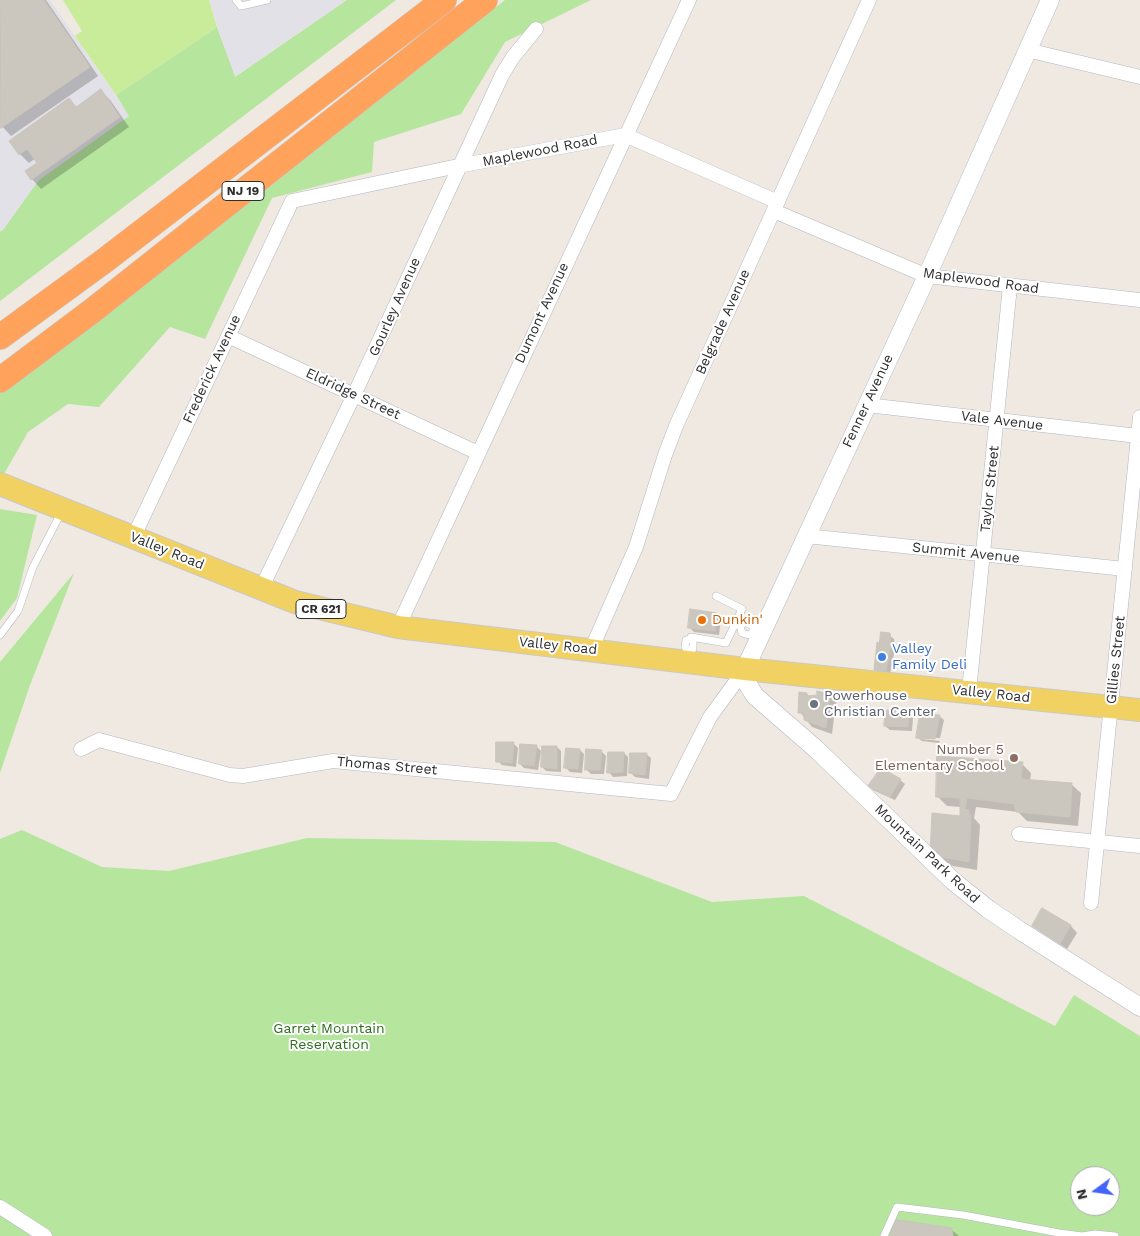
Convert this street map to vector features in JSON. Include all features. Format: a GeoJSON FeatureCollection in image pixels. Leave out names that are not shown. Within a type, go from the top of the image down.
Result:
{"type":"FeatureCollection","features":[{"type":"Feature","properties":{"kind":"highway","name":"NJ 19"},"geometry":{"type":"LineString","coordinates":[[0,337],[104,261],[444,0]]}},
{"type":"Feature","properties":{"kind":"highway","name":"NJ 19"},"geometry":{"type":"LineString","coordinates":[[0,380],[92,311],[485,0]]}},
{"type":"Feature","properties":{"kind":"main road","name":"Valley Road"},"geometry":{"type":"LineString","coordinates":[[0,484],[295,602],[398,627],[591,650],[688,656],[745,669],[1140,710]]}},
{"type":"Feature","properties":{"kind":"street","name":"Dumont Avenue"},"geometry":{"type":"LineString","coordinates":[[398,627],[688,0]]}},
{"type":"Feature","properties":{"kind":"street","name":"Belgrade Avenue"},"geometry":{"type":"LineString","coordinates":[[591,650],[636,547],[676,426],[869,0]]}},
{"type":"Feature","properties":{"kind":"street","name":"Fenner Avenue"},"geometry":{"type":"LineString","coordinates":[[671,794],[710,717],[745,669],[757,633],[806,536],[867,405],[1050,0]]}},
{"type":"Feature","properties":{"kind":"street","name":"Gourley Avenue"},"geometry":{"type":"LineString","coordinates":[[262,589],[502,74],[513,57],[536,30]]}},
{"type":"Feature","properties":{"kind":"street"},"geometry":{"type":"LineString","coordinates":[[1027,50],[1140,77]]}},
{"type":"Feature","properties":{"kind":"street","name":"Maplewood Road"},"geometry":{"type":"LineString","coordinates":[[292,201],[458,166],[625,135],[926,276],[1140,300]]}},
{"type":"Feature","properties":{"kind":"street","name":"Frederick Avenue"},"geometry":{"type":"LineString","coordinates":[[133,538],[292,201]]}},
{"type":"Feature","properties":{"kind":"street","name":"Taylor Street"},"geometry":{"type":"LineString","coordinates":[[969,691],[1010,286]]}},
{"type":"Feature","properties":{"kind":"street","name":"Eldridge Street"},"geometry":{"type":"LineString","coordinates":[[228,336],[478,452]]}},
{"type":"Feature","properties":{"kind":"street","name":"Vale Avenue"},"geometry":{"type":"LineString","coordinates":[[867,405],[1138,436]]}},
{"type":"Feature","properties":{"kind":"street","name":"Gillies Street"},"geometry":{"type":"LineString","coordinates":[[1092,903],[1140,417]]}},
{"type":"Feature","properties":{"kind":"street","name":"Summit Avenue"},"geometry":{"type":"LineString","coordinates":[[806,536],[1125,569]]}},
{"type":"Feature","properties":{"kind":"street","name":"Mountain Park Road"},"geometry":{"type":"LineString","coordinates":[[745,669],[747,683],[755,696],[816,749],[953,881],[988,909],[1019,930],[1140,1007]]}},
{"type":"Feature","properties":{"kind":"street","name":"Thomas Street"},"geometry":{"type":"LineString","coordinates":[[81,749],[99,740],[230,775],[243,776],[333,760],[671,794]]}},
{"type":"Feature","properties":{"kind":"street"},"geometry":{"type":"LineString","coordinates":[[1019,834],[1140,846]]}},
{"type":"Feature","properties":{"kind":"street"},"geometry":{"type":"LineString","coordinates":[[0,1207],[45,1236]]}},
{"type":"Feature","properties":{"kind":"lane"},"geometry":{"type":"LineString","coordinates":[[236,0],[241,6],[267,0]]}},
{"type":"Feature","properties":{"kind":"lane"},"geometry":{"type":"LineString","coordinates":[[0,635],[18,611],[33,567],[63,509]]}},
{"type":"Feature","properties":{"kind":"lane"},"geometry":{"type":"LineString","coordinates":[[688,656],[685,647],[686,640],[691,639],[691,637],[726,644],[738,625],[742,609],[716,596]]}},
{"type":"Feature","properties":{"kind":"lane"},"geometry":{"type":"LineString","coordinates":[[738,625],[745,622],[753,626],[757,633]]}},
{"type":"Feature","properties":{"kind":"lane"},"geometry":{"type":"LineString","coordinates":[[884,1236],[897,1207],[963,1215],[1059,1233],[1082,1236],[1095,1234],[1115,1236]]}},
{"type":"Feature","properties":{"kind":"shaded area"},"geometry":{"type":"Polygon","coordinates":[[[0,0],[50,0],[130,116],[39,180],[3,231],[0,232],[0,0]]]}},
{"type":"Feature","properties":{"kind":"shaded area"},"geometry":{"type":"Polygon","coordinates":[[[209,0],[347,0],[234,77],[209,0]]]}},
{"type":"Feature","properties":{"kind":"green space"},"geometry":{"type":"Polygon","coordinates":[[[63,0],[209,0],[217,27],[116,95],[75,36],[82,31],[63,0]]]}},
{"type":"Feature","properties":{"kind":"green space"},"geometry":{"type":"Polygon","coordinates":[[[347,0],[396,0],[0,301],[0,232],[39,180],[129,116],[116,95],[217,27],[235,77],[347,0]]]}},
{"type":"Feature","properties":{"kind":"green space"},"geometry":{"type":"Polygon","coordinates":[[[505,0],[591,0],[505,42],[461,114],[374,142],[372,172],[272,198],[205,339],[170,327],[99,407],[68,404],[28,432],[0,481],[0,386],[90,323],[505,0]]]}},
{"type":"Feature","properties":{"kind":"green space"},"geometry":{"type":"Polygon","coordinates":[[[0,509],[37,515],[17,598],[0,621],[0,509]]]}},
{"type":"Feature","properties":{"kind":"green space"},"geometry":{"type":"Polygon","coordinates":[[[74,573],[30,685],[0,773],[0,662],[74,573]]]}},
{"type":"Feature","properties":{"kind":"green space","name":"Garret Mountain Reservation"},"geometry":{"type":"Polygon","coordinates":[[[22,830],[102,867],[169,871],[307,838],[555,842],[712,902],[804,896],[1055,1026],[1074,995],[1140,1036],[1140,1236],[0,1236],[0,839],[22,830]]]}},
{"type":"Feature","properties":{"kind":"building"},"geometry":{"type":"Polygon","coordinates":[[[0,0],[44,0],[90,67],[1,128],[0,0]]]}},
{"type":"Feature","properties":{"kind":"building"},"geometry":{"type":"Polygon","coordinates":[[[101,89],[120,117],[31,180],[25,171],[37,163],[27,149],[19,155],[9,141],[69,98],[76,107],[101,89]]]}},
{"type":"Feature","properties":{"kind":"building","name":"Dunkin'"},"geometry":{"type":"Polygon","coordinates":[[[690,609],[717,613],[715,631],[688,628],[690,609]]]}},
{"type":"Feature","properties":{"kind":"building","name":"Valley Family Deli"},"geometry":{"type":"Polygon","coordinates":[[[881,632],[890,633],[891,644],[886,671],[874,670],[877,642],[879,643],[881,632]]]}},
{"type":"Feature","properties":{"kind":"building","name":"Powerhouse Christian Center"},"geometry":{"type":"Polygon","coordinates":[[[817,691],[830,694],[826,728],[804,720],[804,713],[798,713],[799,692],[807,693],[807,696],[817,695],[817,691]]]}},
{"type":"Feature","properties":{"kind":"building"},"geometry":{"type":"Polygon","coordinates":[[[886,710],[909,712],[908,727],[884,726],[886,710]]]}},
{"type":"Feature","properties":{"kind":"building"},"geometry":{"type":"Polygon","coordinates":[[[920,714],[940,715],[935,739],[916,738],[920,714]]]}},
{"type":"Feature","properties":{"kind":"building"},"geometry":{"type":"Polygon","coordinates":[[[496,742],[514,742],[512,763],[496,762],[496,742]]]}},
{"type":"Feature","properties":{"kind":"building"},"geometry":{"type":"Polygon","coordinates":[[[520,744],[537,745],[534,766],[519,764],[520,744]]]}},
{"type":"Feature","properties":{"kind":"building"},"geometry":{"type":"Polygon","coordinates":[[[542,746],[557,746],[557,769],[541,767],[542,746]]]}},
{"type":"Feature","properties":{"kind":"building"},"geometry":{"type":"Polygon","coordinates":[[[566,748],[580,749],[578,769],[564,768],[566,748]]]}},
{"type":"Feature","properties":{"kind":"building"},"geometry":{"type":"Polygon","coordinates":[[[586,749],[602,750],[600,770],[585,770],[586,749]]]}},
{"type":"Feature","properties":{"kind":"building"},"geometry":{"type":"Polygon","coordinates":[[[608,752],[624,752],[623,772],[607,773],[608,752]]]}},
{"type":"Feature","properties":{"kind":"building"},"geometry":{"type":"Polygon","coordinates":[[[630,753],[647,753],[645,775],[629,773],[630,753]]]}},
{"type":"Feature","properties":{"kind":"building"},"geometry":{"type":"Polygon","coordinates":[[[937,756],[1023,762],[1021,779],[1072,783],[1070,817],[1016,812],[1014,804],[967,798],[965,809],[969,810],[971,815],[969,862],[930,855],[932,813],[960,816],[960,798],[936,797],[937,756]]]}},
{"type":"Feature","properties":{"kind":"building"},"geometry":{"type":"Polygon","coordinates":[[[881,768],[901,779],[890,797],[868,786],[881,768]]]}},
{"type":"Feature","properties":{"kind":"building"},"geometry":{"type":"Polygon","coordinates":[[[1042,908],[1071,925],[1060,944],[1032,926],[1042,908]]]}},
{"type":"Feature","properties":{"kind":"building"},"geometry":{"type":"Polygon","coordinates":[[[893,1219],[952,1228],[953,1236],[891,1236],[893,1219]]]}},
{"type":"Feature","properties":{"kind":"place","name":"Dunkin'"},"geometry":{"type":"Point","coordinates":[702,620]}},
{"type":"Feature","properties":{"kind":"place","name":"Valley Family Deli"},"geometry":{"type":"Point","coordinates":[882,657]}},
{"type":"Feature","properties":{"kind":"place","name":"Powerhouse Christian Center"},"geometry":{"type":"Point","coordinates":[814,704]}},
{"type":"Feature","properties":{"kind":"place","name":"Number 5 Elementary School"},"geometry":{"type":"Point","coordinates":[1014,758]}}]}
